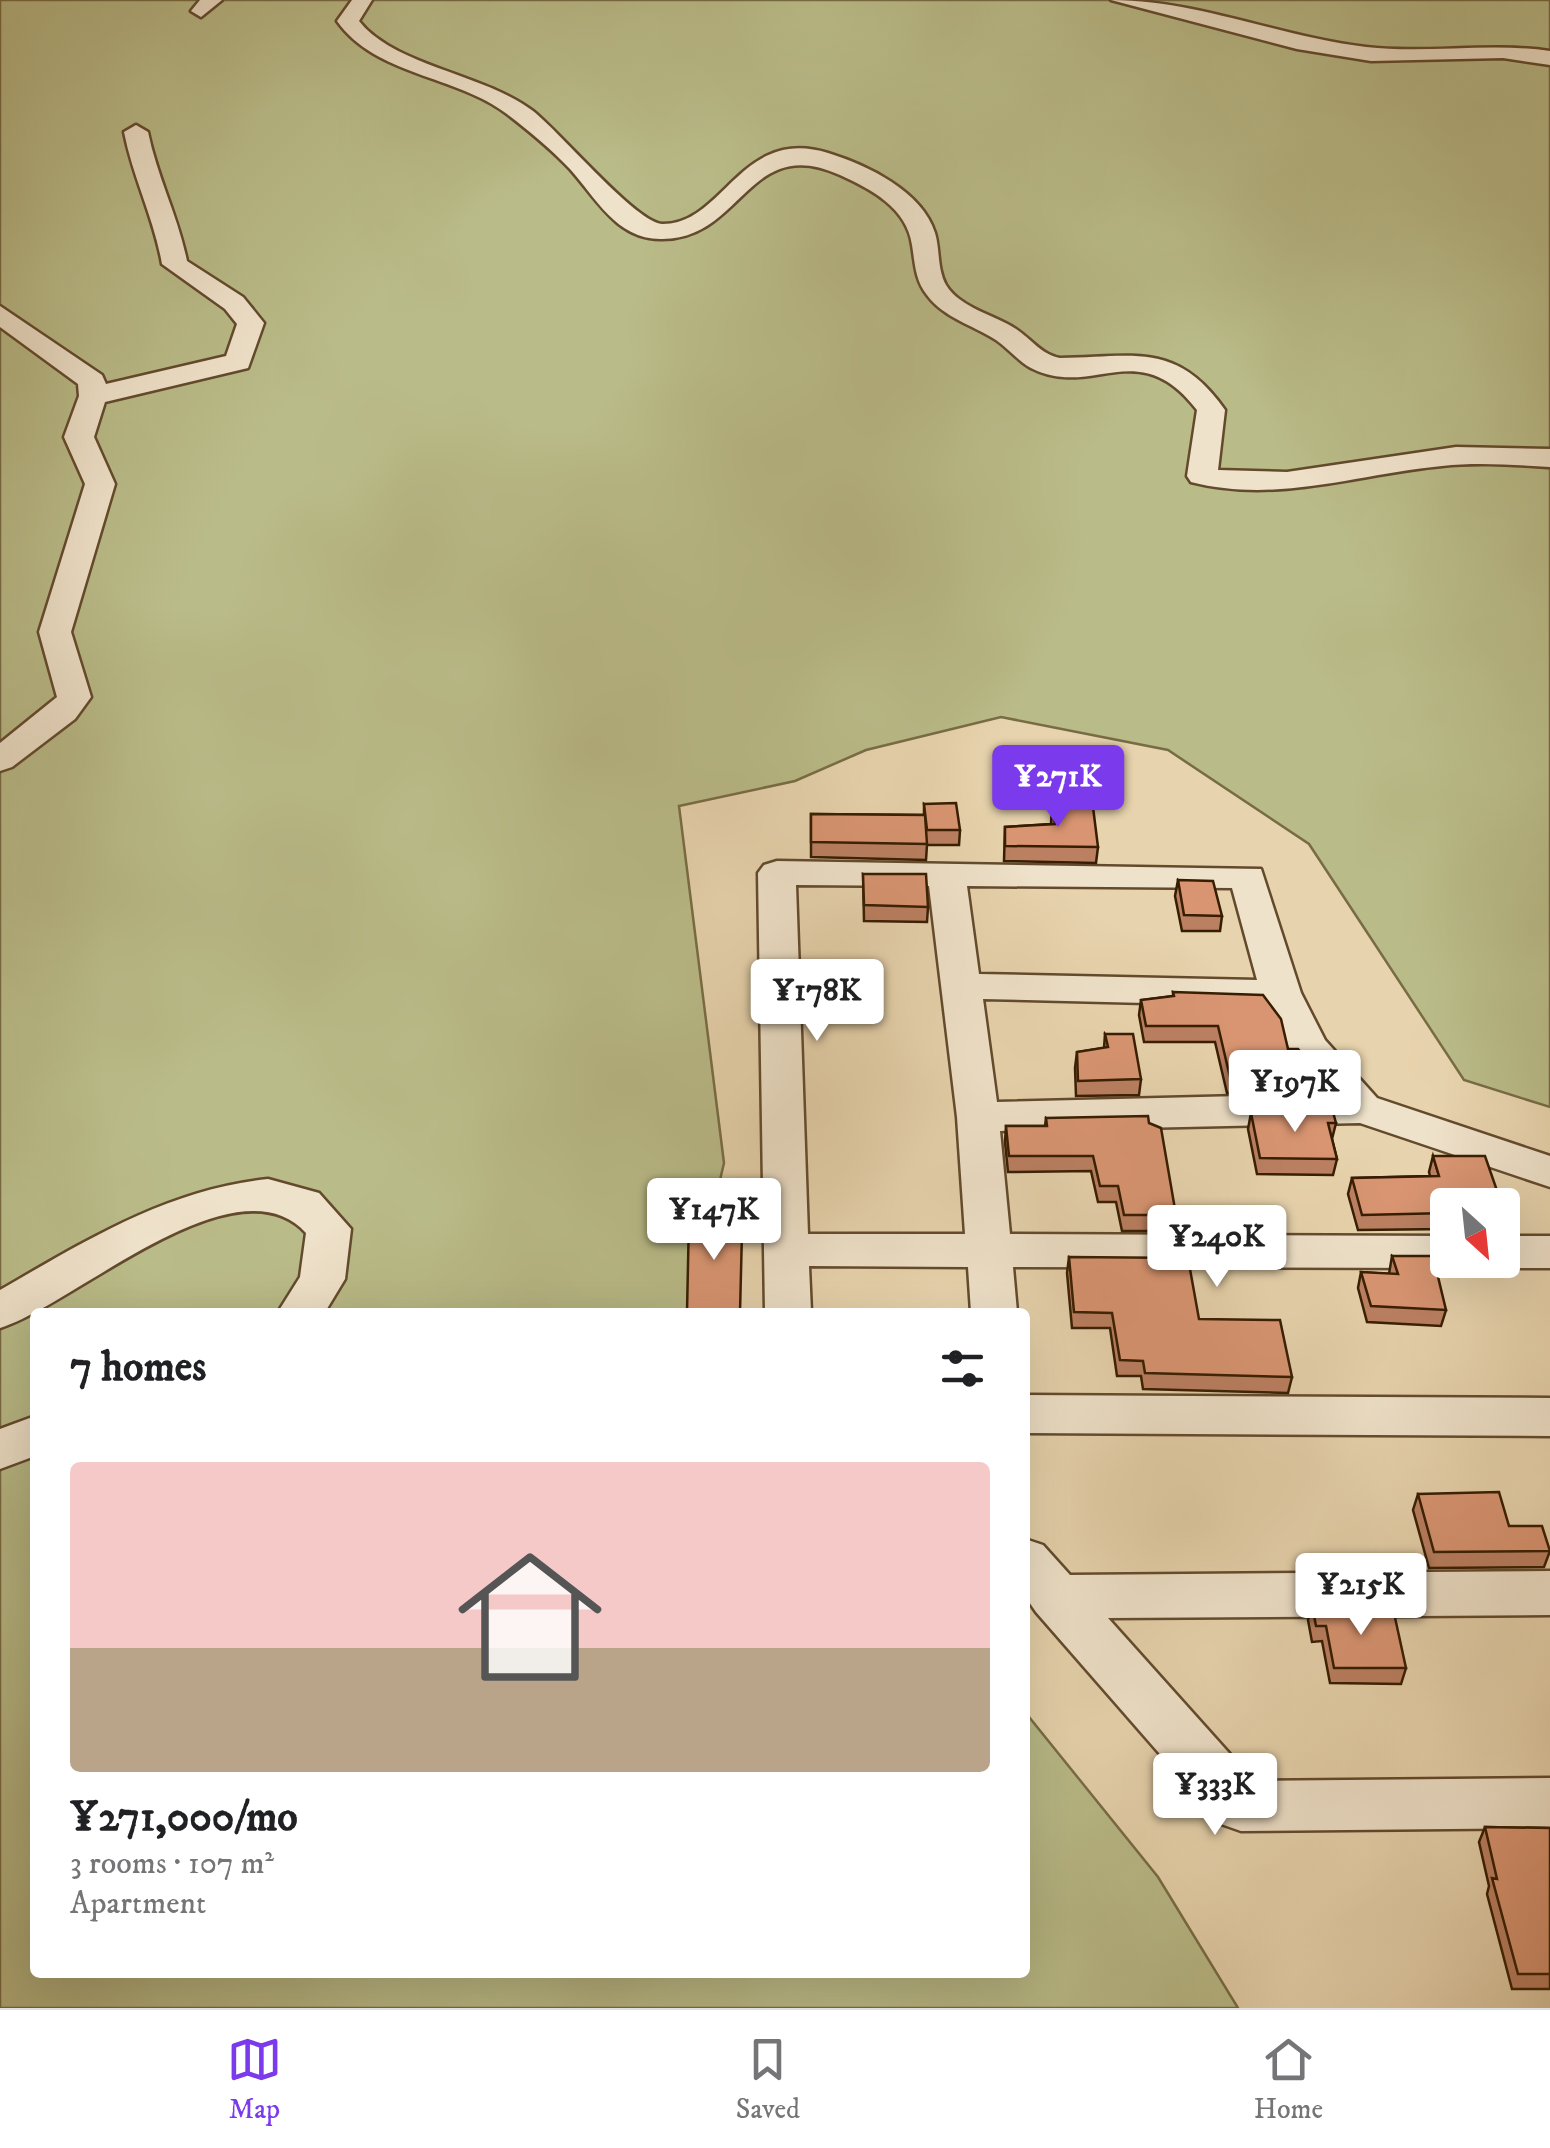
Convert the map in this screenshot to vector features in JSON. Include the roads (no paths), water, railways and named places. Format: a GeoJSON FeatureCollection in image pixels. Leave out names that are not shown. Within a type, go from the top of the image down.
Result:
{"type":"FeatureCollection","features":[{"type":"Feature","properties":{"kind":"street"},"geometry":{"type":"LineString","coordinates":[[362,0],[348,21],[362,40],[493,94],[573,158],[609,204],[642,228],[682,230],[778,160],[819,158],[875,185],[901,203],[919,224],[934,287],[964,312],[1014,340],[1033,358],[1052,367],[1126,360],[1158,365],[1194,385],[1210,410],[1202,476],[1230,482],[1292,482],[1341,478],[1428,458],[1550,458]]}},
{"type":"Feature","properties":{"kind":"street"},"geometry":{"type":"LineString","coordinates":[[1121,0],[1297,43],[1371,54],[1503,51],[1550,58]]}},
{"type":"Feature","properties":{"kind":"street"},"geometry":{"type":"LineString","coordinates":[[93,396],[238,362],[251,322],[234,303],[175,264],[167,221],[143,168],[136,132]]}},
{"type":"Feature","properties":{"kind":"street"},"geometry":{"type":"LineString","coordinates":[[0,314],[92,381],[93,396],[79,437],[100,484],[56,632],[74,697],[64,712],[0,760]]}},
{"type":"Feature","properties":{"kind":"street"},"geometry":{"type":"LineString","coordinates":[[788,1308],[777,873],[1248,877],[1280,992],[1308,1048],[1362,1108]]}},
{"type":"Feature","properties":{"kind":"street"},"geometry":{"type":"LineString","coordinates":[[947,876],[978,1117],[993,1308]]}},
{"type":"Feature","properties":{"kind":"street"},"geometry":{"type":"LineString","coordinates":[[960,986],[1280,992]]}},
{"type":"Feature","properties":{"kind":"street"},"geometry":{"type":"LineString","coordinates":[[978,1117],[1362,1108],[1550,1172]]}},
{"type":"Feature","properties":{"kind":"street"},"geometry":{"type":"LineString","coordinates":[[0,1311],[186,1209],[238,1197],[266,1196],[300,1202],[329,1229],[322,1279],[304,1308]]}},
{"type":"Feature","properties":{"kind":"street"},"geometry":{"type":"LineString","coordinates":[[788,1250],[1430,1252]]}},
{"type":"Feature","properties":{"kind":"street"},"geometry":{"type":"LineString","coordinates":[[1520,1252],[1550,1252]]}},
{"type":"Feature","properties":{"kind":"street"},"geometry":{"type":"LineString","coordinates":[[1030,1414],[1550,1417]]}},
{"type":"Feature","properties":{"kind":"street"},"geometry":{"type":"LineString","coordinates":[[0,1450],[30,1437]]}},
{"type":"Feature","properties":{"kind":"street"},"geometry":{"type":"LineString","coordinates":[[1039,1578],[1550,1593]]}},
{"type":"Feature","properties":{"kind":"street"},"geometry":{"type":"LineString","coordinates":[[1039,1578],[1241,1806],[1550,1803]]}}]}
